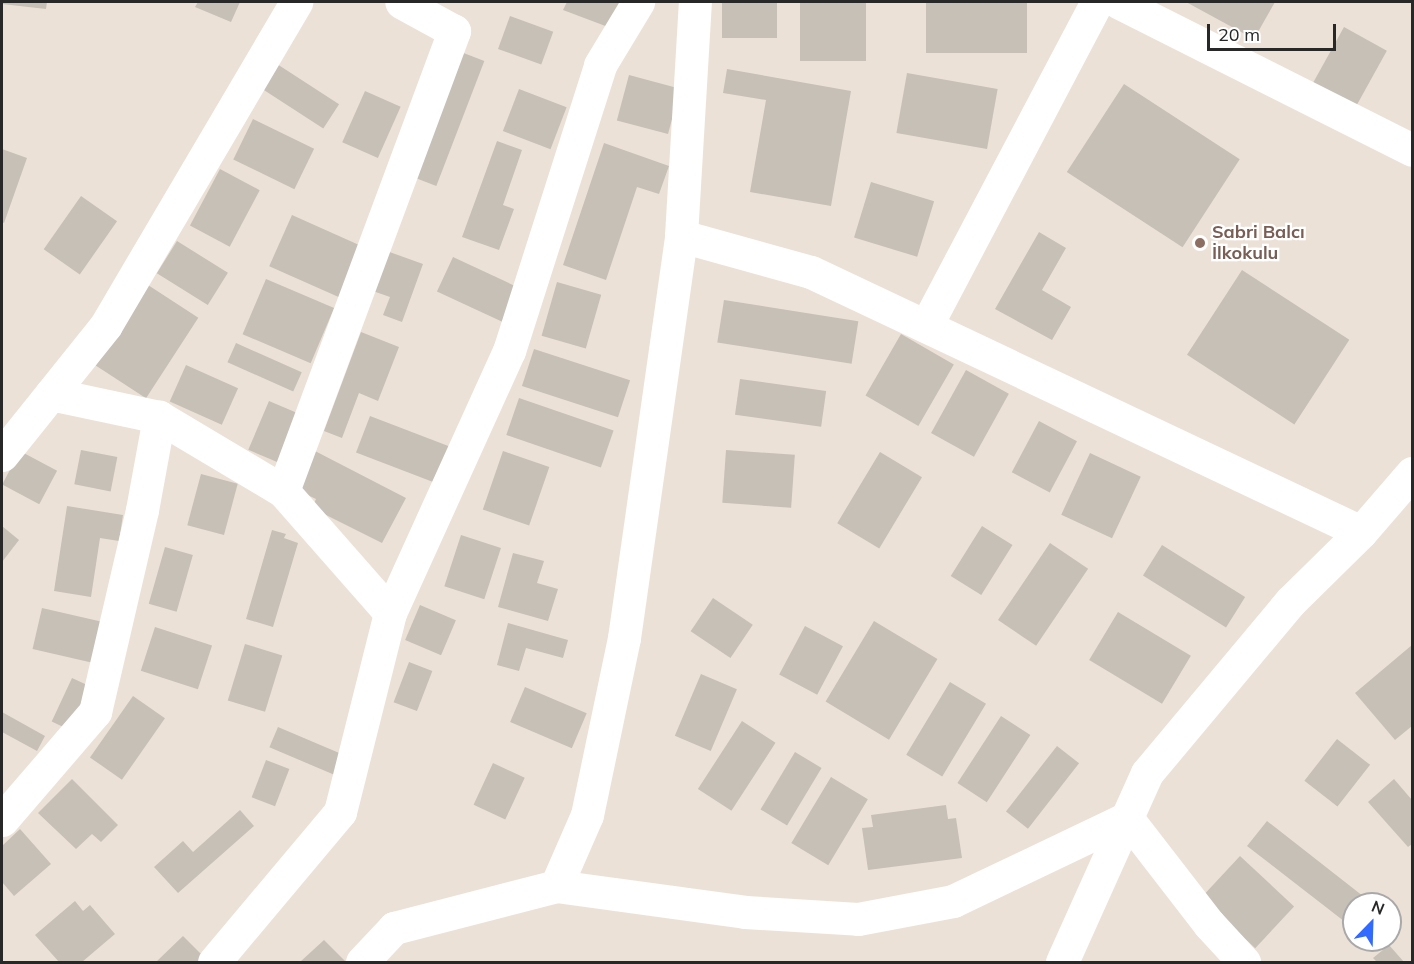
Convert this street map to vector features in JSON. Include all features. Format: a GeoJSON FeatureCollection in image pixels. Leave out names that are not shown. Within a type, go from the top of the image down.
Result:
{"type":"FeatureCollection","features":[{"type":"Feature","properties":{"kind":"street"},"geometry":{"type":"LineString","coordinates":[[2,455],[106,325],[296,2]]}},
{"type":"Feature","properties":{"kind":"street"},"geometry":{"type":"LineString","coordinates":[[283,491],[454,31],[401,2]]}},
{"type":"Feature","properties":{"kind":"street"},"geometry":{"type":"LineString","coordinates":[[214,963],[340,812],[390,613],[509,351],[600,65],[638,2]]}},
{"type":"Feature","properties":{"kind":"street"},"geometry":{"type":"LineString","coordinates":[[556,886],[587,815],[624,638],[681,236],[695,2]]}},
{"type":"Feature","properties":{"kind":"street"},"geometry":{"type":"LineString","coordinates":[[926,327],[1097,2]]}},
{"type":"Feature","properties":{"kind":"street"},"geometry":{"type":"LineString","coordinates":[[1118,2],[1413,150]]}},
{"type":"Feature","properties":{"kind":"street"},"geometry":{"type":"LineString","coordinates":[[681,236],[812,272],[1360,532]]}},
{"type":"Feature","properties":{"kind":"street"},"geometry":{"type":"LineString","coordinates":[[51,394],[159,417],[283,491],[390,613]]}},
{"type":"Feature","properties":{"kind":"street"},"geometry":{"type":"LineString","coordinates":[[2,820],[95,712],[142,510],[159,417]]}},
{"type":"Feature","properties":{"kind":"street"},"geometry":{"type":"LineString","coordinates":[[1062,963],[1147,773],[1291,601],[1360,532],[1413,473]]}},
{"type":"Feature","properties":{"kind":"street"},"geometry":{"type":"LineString","coordinates":[[362,963],[394,928],[556,886],[745,912],[858,919],[953,901],[1127,818]]}},
{"type":"Feature","properties":{"kind":"street"},"geometry":{"type":"LineString","coordinates":[[1127,818],[1209,924],[1244,963]]}},
{"type":"Feature","properties":{"kind":"building"},"geometry":{"type":"Polygon","coordinates":[[[2,2],[47,2],[46,9],[2,4],[2,2]]]}},
{"type":"Feature","properties":{"kind":"building"},"geometry":{"type":"Polygon","coordinates":[[[198,2],[240,2],[231,22],[195,7],[198,2]]]}},
{"type":"Feature","properties":{"kind":"building"},"geometry":{"type":"Polygon","coordinates":[[[567,2],[626,2],[616,30],[563,10],[567,2]]]}},
{"type":"Feature","properties":{"kind":"building"},"geometry":{"type":"Polygon","coordinates":[[[722,2],[777,2],[777,38],[722,38],[722,2]]]}},
{"type":"Feature","properties":{"kind":"building"},"geometry":{"type":"Polygon","coordinates":[[[800,2],[866,2],[866,61],[800,61],[800,2]]]}},
{"type":"Feature","properties":{"kind":"building"},"geometry":{"type":"Polygon","coordinates":[[[926,2],[1027,2],[1027,53],[926,53],[926,2]]]}},
{"type":"Feature","properties":{"kind":"building"},"geometry":{"type":"Polygon","coordinates":[[[1186,2],[1275,2],[1254,39],[1186,2]]]}},
{"type":"Feature","properties":{"kind":"building"},"geometry":{"type":"Polygon","coordinates":[[[510,16],[553,32],[541,65],[498,49],[510,16]]]}},
{"type":"Feature","properties":{"kind":"building"},"geometry":{"type":"Polygon","coordinates":[[[1344,27],[1387,51],[1350,117],[1307,93],[1344,27]]]}},
{"type":"Feature","properties":{"kind":"building"},"geometry":{"type":"Polygon","coordinates":[[[461,52],[484,61],[436,186],[413,177],[461,52]]]}},
{"type":"Feature","properties":{"kind":"building"},"geometry":{"type":"Polygon","coordinates":[[[277,64],[339,104],[323,129],[261,88],[277,64]]]}},
{"type":"Feature","properties":{"kind":"building"},"geometry":{"type":"Polygon","coordinates":[[[727,69],[851,91],[831,206],[750,192],[766,100],[723,93],[727,69]]]}},
{"type":"Feature","properties":{"kind":"building"},"geometry":{"type":"Polygon","coordinates":[[[907,73],[998,89],[987,149],[896,133],[907,73]]]}},
{"type":"Feature","properties":{"kind":"building"},"geometry":{"type":"Polygon","coordinates":[[[629,75],[680,89],[668,134],[617,120],[629,75]]]}},
{"type":"Feature","properties":{"kind":"building"},"geometry":{"type":"Polygon","coordinates":[[[1124,84],[1240,159],[1183,247],[1067,172],[1124,84]]]}},
{"type":"Feature","properties":{"kind":"building"},"geometry":{"type":"Polygon","coordinates":[[[519,89],[567,107],[550,149],[503,131],[519,89]]]}},
{"type":"Feature","properties":{"kind":"building"},"geometry":{"type":"Polygon","coordinates":[[[365,91],[401,107],[378,158],[342,142],[365,91]]]}},
{"type":"Feature","properties":{"kind":"building"},"geometry":{"type":"Polygon","coordinates":[[[253,119],[314,149],[294,189],[233,159],[253,119]]]}},
{"type":"Feature","properties":{"kind":"building"},"geometry":{"type":"Polygon","coordinates":[[[497,141],[522,150],[503,205],[514,209],[499,250],[462,237],[497,141]]]}},
{"type":"Feature","properties":{"kind":"building"},"geometry":{"type":"Polygon","coordinates":[[[604,143],[669,166],[659,194],[637,187],[606,280],[563,265],[604,143]]]}},
{"type":"Feature","properties":{"kind":"building"},"geometry":{"type":"Polygon","coordinates":[[[2,149],[27,158],[4,223],[2,222],[2,149]]]}},
{"type":"Feature","properties":{"kind":"building"},"geometry":{"type":"Polygon","coordinates":[[[220,169],[260,190],[230,247],[190,226],[220,169]]]}},
{"type":"Feature","properties":{"kind":"building"},"geometry":{"type":"Polygon","coordinates":[[[871,182],[934,201],[917,257],[854,237],[871,182]]]}},
{"type":"Feature","properties":{"kind":"building"},"geometry":{"type":"Polygon","coordinates":[[[81,196],[117,221],[80,274],[44,249],[81,196]]]}},
{"type":"Feature","properties":{"kind":"building"},"geometry":{"type":"Polygon","coordinates":[[[292,215],[364,247],[341,298],[269,266],[292,215]]]}},
{"type":"Feature","properties":{"kind":"building"},"geometry":{"type":"Polygon","coordinates":[[[1039,232],[1066,248],[1042,290],[1071,307],[1052,340],[995,309],[1039,232]]]}},
{"type":"Feature","properties":{"kind":"building"},"geometry":{"type":"Polygon","coordinates":[[[177,241],[228,273],[208,305],[157,273],[177,241]]]}},
{"type":"Feature","properties":{"kind":"building"},"geometry":{"type":"Polygon","coordinates":[[[384,250],[423,264],[402,322],[383,315],[390,297],[370,290],[384,250]]]}},
{"type":"Feature","properties":{"kind":"building"},"geometry":{"type":"Polygon","coordinates":[[[453,257],[518,287],[502,322],[437,291],[453,257]]]}},
{"type":"Feature","properties":{"kind":"building"},"geometry":{"type":"Polygon","coordinates":[[[1242,270],[1349,340],[1294,424],[1187,355],[1242,270]]]}},
{"type":"Feature","properties":{"kind":"building"},"geometry":{"type":"Polygon","coordinates":[[[266,279],[334,308],[311,363],[243,334],[266,279]]]}},
{"type":"Feature","properties":{"kind":"building"},"geometry":{"type":"Polygon","coordinates":[[[557,282],[601,295],[586,349],[542,336],[557,282]]]}},
{"type":"Feature","properties":{"kind":"building"},"geometry":{"type":"Polygon","coordinates":[[[148,285],[198,318],[146,398],[96,366],[148,285]]]}},
{"type":"Feature","properties":{"kind":"building"},"geometry":{"type":"Polygon","coordinates":[[[724,300],[858,321],[852,364],[717,342],[724,300]]]}},
{"type":"Feature","properties":{"kind":"building"},"geometry":{"type":"Polygon","coordinates":[[[361,332],[399,347],[378,401],[359,393],[342,438],[324,431],[361,332]]]}},
{"type":"Feature","properties":{"kind":"building"},"geometry":{"type":"Polygon","coordinates":[[[901,334],[954,365],[918,426],[866,395],[901,334]]]}},
{"type":"Feature","properties":{"kind":"building"},"geometry":{"type":"Polygon","coordinates":[[[236,343],[302,372],[293,391],[227,362],[236,343]]]}},
{"type":"Feature","properties":{"kind":"building"},"geometry":{"type":"Polygon","coordinates":[[[534,349],[630,380],[618,417],[522,386],[534,349]]]}},
{"type":"Feature","properties":{"kind":"building"},"geometry":{"type":"Polygon","coordinates":[[[186,365],[238,388],[222,425],[170,402],[186,365]]]}},
{"type":"Feature","properties":{"kind":"building"},"geometry":{"type":"Polygon","coordinates":[[[966,370],[1009,394],[974,457],[931,433],[966,370]]]}},
{"type":"Feature","properties":{"kind":"building"},"geometry":{"type":"Polygon","coordinates":[[[740,379],[826,391],[821,427],[735,415],[740,379]]]}},
{"type":"Feature","properties":{"kind":"building"},"geometry":{"type":"Polygon","coordinates":[[[519,398],[614,431],[601,467],[506,435],[519,398]]]}},
{"type":"Feature","properties":{"kind":"building"},"geometry":{"type":"Polygon","coordinates":[[[269,401],[305,416],[284,465],[248,450],[269,401]]]}},
{"type":"Feature","properties":{"kind":"building"},"geometry":{"type":"Polygon","coordinates":[[[370,416],[457,449],[443,486],[356,452],[370,416]]]}},
{"type":"Feature","properties":{"kind":"building"},"geometry":{"type":"Polygon","coordinates":[[[1039,421],[1077,441],[1050,492],[1012,472],[1039,421]]]}},
{"type":"Feature","properties":{"kind":"building"},"geometry":{"type":"Polygon","coordinates":[[[81,450],[117,457],[111,491],[74,484],[81,450]]]}},
{"type":"Feature","properties":{"kind":"building"},"geometry":{"type":"Polygon","coordinates":[[[726,450],[795,455],[791,508],[722,503],[726,450]]]}},
{"type":"Feature","properties":{"kind":"building"},"geometry":{"type":"Polygon","coordinates":[[[20,451],[57,471],[39,504],[2,485],[20,451]]]}},
{"type":"Feature","properties":{"kind":"building"},"geometry":{"type":"Polygon","coordinates":[[[315,451],[406,498],[382,543],[312,508],[316,499],[295,489],[315,451]]]}},
{"type":"Feature","properties":{"kind":"building"},"geometry":{"type":"Polygon","coordinates":[[[503,451],[549,467],[529,526],[483,510],[503,451]]]}},
{"type":"Feature","properties":{"kind":"building"},"geometry":{"type":"Polygon","coordinates":[[[880,452],[922,477],[879,548],[837,523],[880,452]]]}},
{"type":"Feature","properties":{"kind":"building"},"geometry":{"type":"Polygon","coordinates":[[[1090,453],[1141,477],[1112,538],[1061,515],[1090,453]]]}},
{"type":"Feature","properties":{"kind":"building"},"geometry":{"type":"Polygon","coordinates":[[[201,474],[238,484],[224,535],[187,525],[201,474]]]}},
{"type":"Feature","properties":{"kind":"building"},"geometry":{"type":"Polygon","coordinates":[[[67,506],[123,515],[119,541],[100,538],[91,597],[54,591],[67,506]]]}},
{"type":"Feature","properties":{"kind":"building"},"geometry":{"type":"Polygon","coordinates":[[[2,526],[19,540],[2,562],[2,526]]]}},
{"type":"Feature","properties":{"kind":"building"},"geometry":{"type":"Polygon","coordinates":[[[982,526],[1013,545],[981,595],[951,576],[982,526]]]}},
{"type":"Feature","properties":{"kind":"building"},"geometry":{"type":"Polygon","coordinates":[[[272,530],[286,534],[284,538],[298,543],[273,627],[246,619],[272,530]]]}},
{"type":"Feature","properties":{"kind":"building"},"geometry":{"type":"Polygon","coordinates":[[[461,535],[501,548],[484,599],[444,586],[461,535]]]}},
{"type":"Feature","properties":{"kind":"building"},"geometry":{"type":"Polygon","coordinates":[[[1050,543],[1088,569],[1036,646],[998,620],[1050,543]]]}},
{"type":"Feature","properties":{"kind":"building"},"geometry":{"type":"Polygon","coordinates":[[[1162,545],[1245,597],[1226,627],[1143,576],[1162,545]]]}},
{"type":"Feature","properties":{"kind":"building"},"geometry":{"type":"Polygon","coordinates":[[[165,547],[193,555],[177,612],[149,604],[165,547]]]}},
{"type":"Feature","properties":{"kind":"building"},"geometry":{"type":"Polygon","coordinates":[[[513,553],[544,561],[537,583],[558,589],[548,621],[498,607],[513,553]]]}},
{"type":"Feature","properties":{"kind":"building"},"geometry":{"type":"Polygon","coordinates":[[[713,598],[753,625],[730,658],[691,631],[713,598]]]}},
{"type":"Feature","properties":{"kind":"building"},"geometry":{"type":"Polygon","coordinates":[[[420,605],[456,620],[441,655],[405,640],[420,605]]]}},
{"type":"Feature","properties":{"kind":"building"},"geometry":{"type":"Polygon","coordinates":[[[42,608],[107,623],[98,664],[33,649],[42,608]]]}},
{"type":"Feature","properties":{"kind":"building"},"geometry":{"type":"Polygon","coordinates":[[[1118,612],[1191,656],[1162,704],[1089,660],[1118,612]]]}},
{"type":"Feature","properties":{"kind":"building"},"geometry":{"type":"Polygon","coordinates":[[[874,621],[937,659],[889,740],[826,702],[874,621]]]}},
{"type":"Feature","properties":{"kind":"building"},"geometry":{"type":"Polygon","coordinates":[[[508,623],[568,640],[563,658],[526,648],[519,671],[497,665],[508,623]]]}},
{"type":"Feature","properties":{"kind":"building"},"geometry":{"type":"Polygon","coordinates":[[[805,626],[843,646],[817,695],[779,675],[805,626]]]}},
{"type":"Feature","properties":{"kind":"building"},"geometry":{"type":"Polygon","coordinates":[[[155,627],[212,646],[198,689],[141,671],[155,627]]]}},
{"type":"Feature","properties":{"kind":"building"},"geometry":{"type":"Polygon","coordinates":[[[245,644],[282,655],[265,712],[228,700],[245,644]]]}},
{"type":"Feature","properties":{"kind":"building"},"geometry":{"type":"Polygon","coordinates":[[[1412,645],[1412,726],[1395,740],[1355,693],[1412,645]]]}},
{"type":"Feature","properties":{"kind":"building"},"geometry":{"type":"Polygon","coordinates":[[[409,662],[432,671],[417,711],[394,702],[409,662]]]}},
{"type":"Feature","properties":{"kind":"building"},"geometry":{"type":"Polygon","coordinates":[[[701,674],[737,689],[711,751],[675,736],[701,674]]]}},
{"type":"Feature","properties":{"kind":"building"},"geometry":{"type":"Polygon","coordinates":[[[72,678],[91,687],[71,730],[52,722],[72,678]]]}},
{"type":"Feature","properties":{"kind":"building"},"geometry":{"type":"Polygon","coordinates":[[[950,682],[986,704],[942,776],[906,755],[950,682]]]}},
{"type":"Feature","properties":{"kind":"building"},"geometry":{"type":"Polygon","coordinates":[[[525,687],[587,713],[572,748],[510,722],[525,687]]]}},
{"type":"Feature","properties":{"kind":"building"},"geometry":{"type":"Polygon","coordinates":[[[133,696],[165,718],[122,780],[90,757],[133,696]]]}},
{"type":"Feature","properties":{"kind":"building"},"geometry":{"type":"Polygon","coordinates":[[[2,712],[45,736],[37,751],[2,732],[2,712]]]}},
{"type":"Feature","properties":{"kind":"building"},"geometry":{"type":"Polygon","coordinates":[[[1001,716],[1030,735],[987,802],[957,783],[1001,716]]]}},
{"type":"Feature","properties":{"kind":"building"},"geometry":{"type":"Polygon","coordinates":[[[742,721],[776,743],[731,811],[698,789],[742,721]]]}},
{"type":"Feature","properties":{"kind":"building"},"geometry":{"type":"Polygon","coordinates":[[[278,727],[343,755],[335,775],[269,747],[278,727]]]}},
{"type":"Feature","properties":{"kind":"building"},"geometry":{"type":"Polygon","coordinates":[[[1337,739],[1370,765],[1337,807],[1304,781],[1337,739]]]}},
{"type":"Feature","properties":{"kind":"building"},"geometry":{"type":"Polygon","coordinates":[[[1057,746],[1079,763],[1028,829],[1006,811],[1057,746]]]}},
{"type":"Feature","properties":{"kind":"building"},"geometry":{"type":"Polygon","coordinates":[[[795,752],[822,768],[787,825],[760,809],[795,752]]]}},
{"type":"Feature","properties":{"kind":"building"},"geometry":{"type":"Polygon","coordinates":[[[266,760],[289,769],[275,806],[252,797],[266,760]]]}},
{"type":"Feature","properties":{"kind":"building"},"geometry":{"type":"Polygon","coordinates":[[[493,763],[525,778],[505,819],[474,805],[493,763]]]}},
{"type":"Feature","properties":{"kind":"building"},"geometry":{"type":"Polygon","coordinates":[[[831,777],[868,799],[828,865],[791,843],[831,777]]]}},
{"type":"Feature","properties":{"kind":"building"},"geometry":{"type":"Polygon","coordinates":[[[72,779],[118,825],[101,842],[92,834],[76,849],[38,813],[72,779]]]}},
{"type":"Feature","properties":{"kind":"building"},"geometry":{"type":"Polygon","coordinates":[[[1394,779],[1412,800],[1412,844],[1408,847],[1368,802],[1394,779]]]}},
{"type":"Feature","properties":{"kind":"building"},"geometry":{"type":"Polygon","coordinates":[[[946,805],[948,819],[956,818],[962,858],[868,870],[862,828],[873,827],[871,815],[946,805]]]}},
{"type":"Feature","properties":{"kind":"building"},"geometry":{"type":"Polygon","coordinates":[[[240,810],[254,826],[178,893],[154,867],[183,841],[193,852],[240,810]]]}},
{"type":"Feature","properties":{"kind":"building"},"geometry":{"type":"Polygon","coordinates":[[[1267,821],[1358,892],[1342,892],[1342,920],[1247,846],[1267,821]]]}},
{"type":"Feature","properties":{"kind":"building"},"geometry":{"type":"Polygon","coordinates":[[[20,829],[51,864],[14,896],[2,882],[2,846],[20,829]]]}},
{"type":"Feature","properties":{"kind":"building"},"geometry":{"type":"Polygon","coordinates":[[[1240,856],[1294,906],[1255,948],[1201,898],[1240,856]]]}},
{"type":"Feature","properties":{"kind":"building"},"geometry":{"type":"Polygon","coordinates":[[[75,901],[83,911],[90,905],[115,934],[82,962],[59,962],[35,935],[75,901]]]}},
{"type":"Feature","properties":{"kind":"building"},"geometry":{"type":"Polygon","coordinates":[[[183,936],[209,962],[156,962],[183,936]]]}},
{"type":"Feature","properties":{"kind":"building"},"geometry":{"type":"Polygon","coordinates":[[[324,940],[346,962],[300,962],[324,940]]]}},
{"type":"Feature","properties":{"kind":"building"},"geometry":{"type":"Polygon","coordinates":[[[1380,952],[1395,952],[1404,962],[1377,962],[1373,958],[1380,952]]]}},
{"type":"Feature","properties":{"kind":"place","name":"Sabri Balcı İlkokulu"},"geometry":{"type":"Point","coordinates":[1200,243]}}]}
